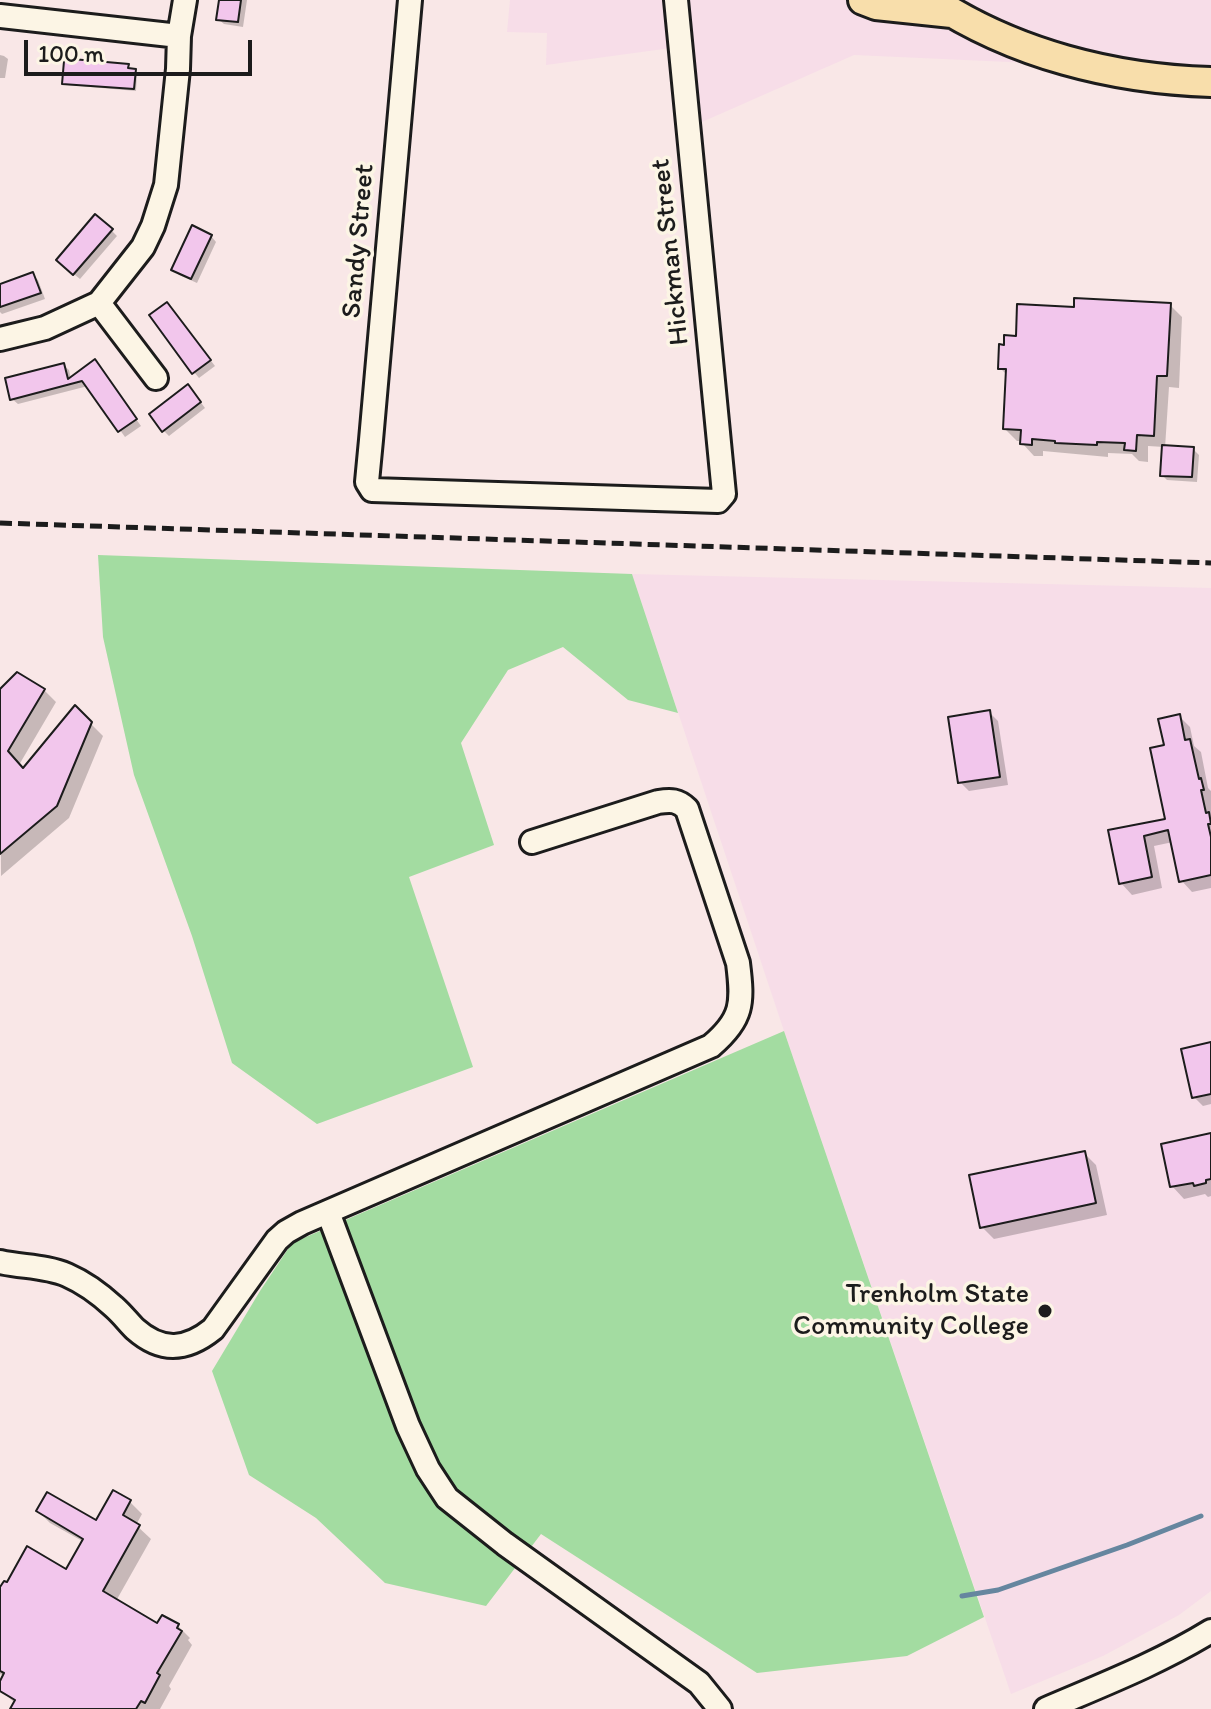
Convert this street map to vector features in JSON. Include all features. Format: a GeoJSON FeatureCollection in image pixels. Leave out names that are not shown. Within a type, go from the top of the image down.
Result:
{"type":"FeatureCollection","features":[{"type":"Feature","properties":{"kind":"main road"},"geometry":{"type":"LineString","coordinates":[[863,0],[876,5],[942,7],[1016,44],[1068,61],[1151,77],[1211,82]]}},
{"type":"Feature","properties":{"kind":"street"},"geometry":{"type":"LineString","coordinates":[[0,339],[45,328],[99,303],[143,247],[162,203],[168,172],[179,36],[185,0]]}},
{"type":"Feature","properties":{"kind":"street","name":"Sandy Street"},"geometry":{"type":"LineString","coordinates":[[410,0],[368,487],[372,490],[682,500],[718,501],[722,498]]}},
{"type":"Feature","properties":{"kind":"street","name":"Hickman Street"},"geometry":{"type":"LineString","coordinates":[[676,0],[722,498]]}},
{"type":"Feature","properties":{"kind":"street"},"geometry":{"type":"LineString","coordinates":[[0,16],[179,36]]}},
{"type":"Feature","properties":{"kind":"street"},"geometry":{"type":"LineString","coordinates":[[99,303],[156,378]]}},
{"type":"Feature","properties":{"kind":"street"},"geometry":{"type":"LineString","coordinates":[[0,1262],[67,1275],[113,1306],[150,1341],[184,1346],[201,1339],[213,1329],[286,1232],[711,1046],[725,1033],[735,1019],[740,1003],[738,963],[687,809],[681,803],[670,800],[658,802],[532,842]]}},
{"type":"Feature","properties":{"kind":"street"},"geometry":{"type":"LineString","coordinates":[[328,1212],[408,1426],[428,1469],[447,1498],[505,1544],[699,1683],[720,1709]]}},
{"type":"Feature","properties":{"kind":"street"},"geometry":{"type":"LineString","coordinates":[[1046,1709],[1119,1678],[1211,1631]]}},
{"type":"Feature","properties":{"kind":"shaded area"},"geometry":{"type":"Polygon","coordinates":[[[510,0],[1211,0],[1211,95],[1031,63],[854,55],[702,122],[693,45],[546,65],[547,33],[507,32],[510,0]]]}},
{"type":"Feature","properties":{"kind":"shaded area","name":"Trenholm State Community College"},"geometry":{"type":"Polygon","coordinates":[[[632,574],[1211,588],[1211,1591],[1179,1615],[1103,1656],[1011,1694],[784,1031],[632,574]]]}},
{"type":"Feature","properties":{"kind":"green space"},"geometry":{"type":"Polygon","coordinates":[[[98,555],[632,574],[678,713],[628,700],[563,647],[508,670],[461,743],[494,845],[409,877],[473,1067],[317,1124],[232,1063],[192,936],[134,775],[103,637],[98,555]]]}},
{"type":"Feature","properties":{"kind":"green space"},"geometry":{"type":"Polygon","coordinates":[[[784,1031],[984,1617],[907,1656],[757,1673],[541,1534],[486,1606],[385,1583],[316,1518],[249,1475],[212,1371],[292,1243],[784,1031]]]}},
{"type":"Feature","properties":{"kind":"building"},"geometry":{"type":"Polygon","coordinates":[[[219,0],[241,0],[238,22],[216,20],[219,0]]]}},
{"type":"Feature","properties":{"kind":"building"},"geometry":{"type":"Polygon","coordinates":[[[64,61],[129,64],[128,68],[136,69],[134,89],[62,84],[64,61]]]}},
{"type":"Feature","properties":{"kind":"building"},"geometry":{"type":"Polygon","coordinates":[[[95,214],[113,229],[73,275],[56,260],[95,214]]]}},
{"type":"Feature","properties":{"kind":"building"},"geometry":{"type":"Polygon","coordinates":[[[192,225],[212,235],[191,279],[171,270],[192,225]]]}},
{"type":"Feature","properties":{"kind":"building"},"geometry":{"type":"Polygon","coordinates":[[[33,272],[41,293],[0,307],[0,284],[33,272]]]}},
{"type":"Feature","properties":{"kind":"building"},"geometry":{"type":"Polygon","coordinates":[[[1074,298],[1171,303],[1167,376],[1157,376],[1154,436],[1137,435],[1136,451],[1124,450],[1125,443],[1097,442],[1097,445],[1032,439],[1032,445],[1020,444],[1021,430],[1003,429],[1006,369],[998,369],[999,344],[1004,345],[1004,335],[1016,336],[1017,304],[1074,307],[1074,298]]]}},
{"type":"Feature","properties":{"kind":"building"},"geometry":{"type":"Polygon","coordinates":[[[167,302],[211,360],[192,374],[149,315],[167,302]]]}},
{"type":"Feature","properties":{"kind":"building"},"geometry":{"type":"Polygon","coordinates":[[[95,359],[137,419],[118,432],[82,381],[10,400],[5,378],[64,363],[68,379],[95,359]]]}},
{"type":"Feature","properties":{"kind":"building"},"geometry":{"type":"Polygon","coordinates":[[[188,384],[201,402],[162,432],[149,414],[188,384]]]}},
{"type":"Feature","properties":{"kind":"building"},"geometry":{"type":"Polygon","coordinates":[[[1162,445],[1194,447],[1192,477],[1160,476],[1162,445]]]}},
{"type":"Feature","properties":{"kind":"building"},"geometry":{"type":"Polygon","coordinates":[[[17,672],[45,689],[8,751],[23,768],[75,705],[92,722],[57,806],[0,854],[0,689],[17,672]]]}},
{"type":"Feature","properties":{"kind":"building"},"geometry":{"type":"Polygon","coordinates":[[[990,710],[1000,777],[958,783],[948,717],[990,710]]]}},
{"type":"Feature","properties":{"kind":"building"},"geometry":{"type":"Polygon","coordinates":[[[1180,714],[1185,740],[1190,739],[1201,778],[1206,813],[1209,812],[1211,875],[1179,882],[1168,830],[1144,836],[1152,877],[1119,884],[1108,830],[1165,819],[1150,748],[1164,745],[1158,719],[1180,714]]]}},
{"type":"Feature","properties":{"kind":"building"},"geometry":{"type":"Polygon","coordinates":[[[1211,1042],[1211,1094],[1192,1098],[1181,1049],[1211,1042]]]}},
{"type":"Feature","properties":{"kind":"building"},"geometry":{"type":"Polygon","coordinates":[[[1211,1133],[1211,1179],[1194,1186],[1193,1183],[1170,1187],[1161,1144],[1211,1133]]]}},
{"type":"Feature","properties":{"kind":"building"},"geometry":{"type":"Polygon","coordinates":[[[1085,1151],[1096,1203],[980,1228],[969,1175],[1085,1151]]]}},
{"type":"Feature","properties":{"kind":"building"},"geometry":{"type":"Polygon","coordinates":[[[113,1490],[131,1500],[123,1515],[140,1525],[103,1591],[157,1623],[162,1615],[179,1624],[177,1628],[182,1631],[157,1673],[160,1675],[145,1703],[141,1701],[136,1709],[10,1709],[15,1700],[0,1691],[4,1673],[0,1671],[0,1587],[4,1581],[7,1582],[27,1546],[66,1569],[83,1539],[36,1511],[47,1492],[96,1520],[113,1490]]]}},
{"type":"Feature","properties":{"kind":"waterway"},"geometry":{"type":"LineString","coordinates":[[962,1596],[998,1590],[1201,1516]]}},
{"type":"Feature","properties":{"kind":"railway"},"geometry":{"type":"LineString","coordinates":[[0,523],[1211,563]]}},
{"type":"Feature","properties":{"kind":"place","name":"Trenholm State Community College"},"geometry":{"type":"Point","coordinates":[1045,1311]}}]}
